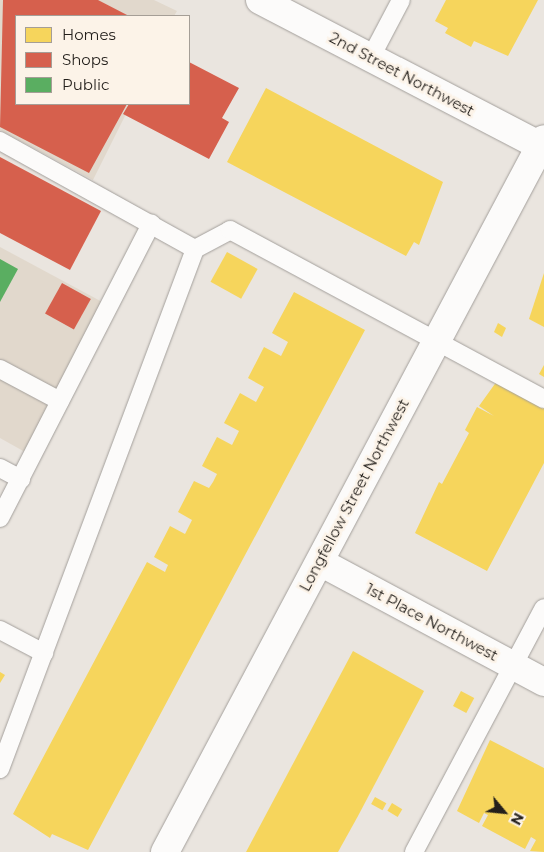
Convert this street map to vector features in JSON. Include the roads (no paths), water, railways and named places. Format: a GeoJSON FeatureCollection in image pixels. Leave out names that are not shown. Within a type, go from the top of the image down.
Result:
{"type":"FeatureCollection","features":[{"type":"Feature","properties":{"kind":"street","name":"2nd Street Northwest"},"geometry":{"type":"LineString","coordinates":[[260,0],[543,145]]}},
{"type":"Feature","properties":{"kind":"street","name":"Longfellow Street Northwest"},"geometry":{"type":"LineString","coordinates":[[165,852],[437,338],[543,145]]}},
{"type":"Feature","properties":{"kind":"street","name":"1st Place Northwest"},"geometry":{"type":"LineString","coordinates":[[320,562],[544,682]]}},
{"type":"Feature","properties":{"kind":"lane"},"geometry":{"type":"LineString","coordinates":[[371,57],[401,0]]}},
{"type":"Feature","properties":{"kind":"lane"},"geometry":{"type":"LineString","coordinates":[[0,140],[195,249]]}},
{"type":"Feature","properties":{"kind":"lane"},"geometry":{"type":"LineString","coordinates":[[0,518],[151,224]]}},
{"type":"Feature","properties":{"kind":"lane"},"geometry":{"type":"LineString","coordinates":[[0,769],[195,249],[230,230],[437,338],[544,399]]}},
{"type":"Feature","properties":{"kind":"lane"},"geometry":{"type":"LineString","coordinates":[[0,369],[60,401]]}},
{"type":"Feature","properties":{"kind":"lane"},"geometry":{"type":"LineString","coordinates":[[0,468],[20,478]]}},
{"type":"Feature","properties":{"kind":"lane"},"geometry":{"type":"LineString","coordinates":[[414,852],[544,608]]}},
{"type":"Feature","properties":{"kind":"lane"},"geometry":{"type":"LineString","coordinates":[[0,630],[44,653]]}}]}
